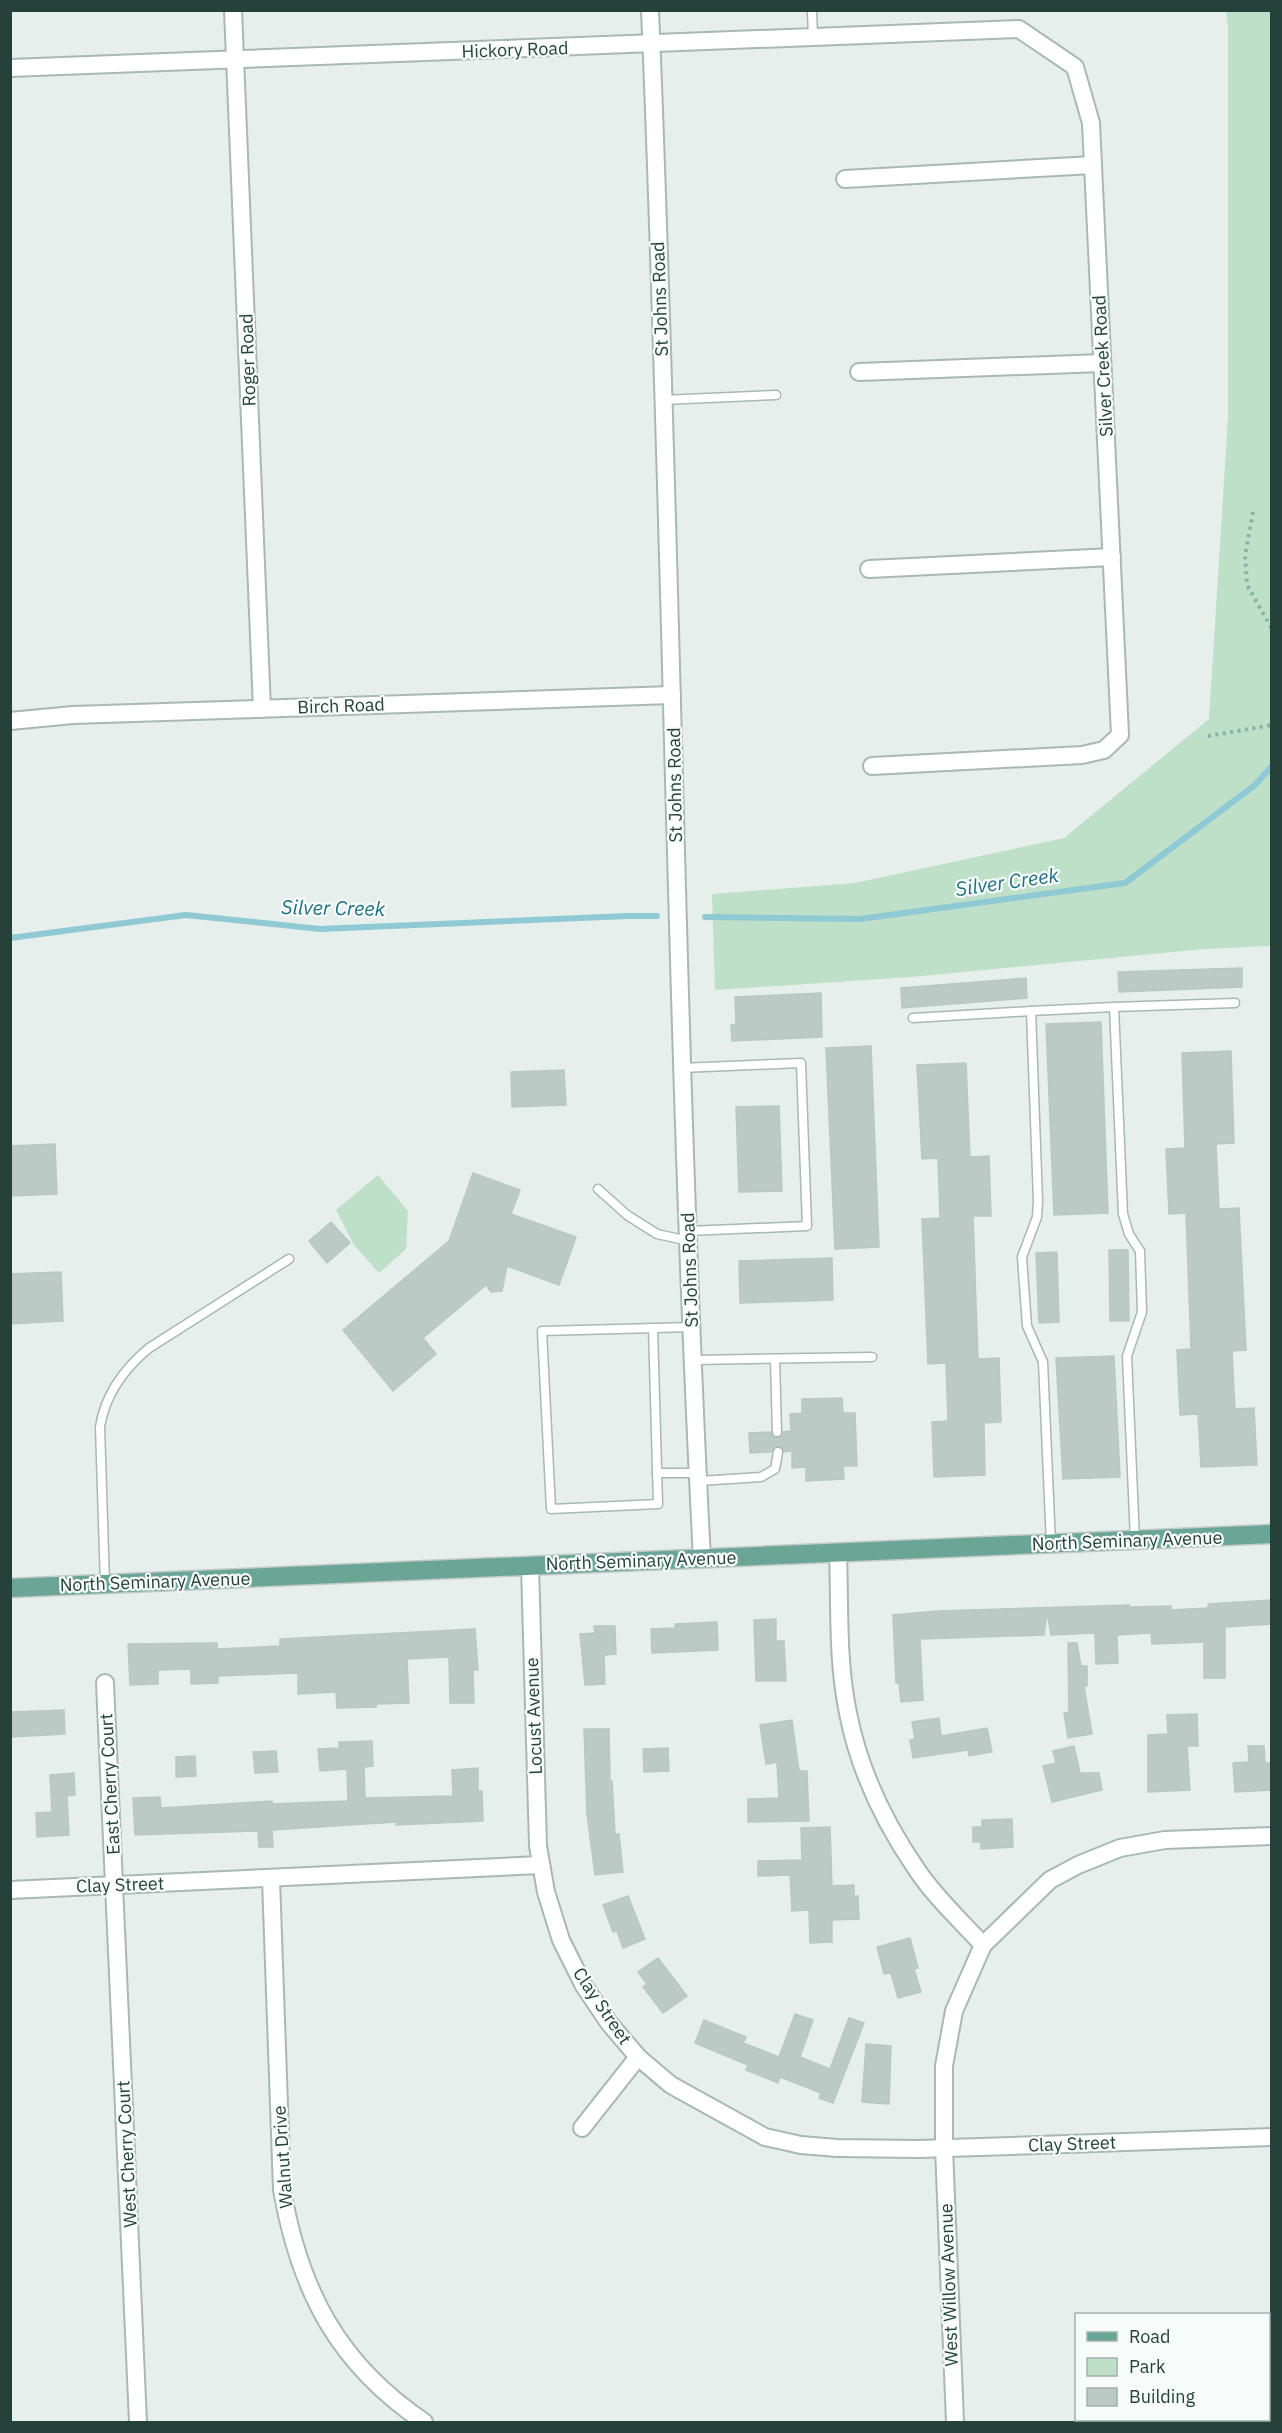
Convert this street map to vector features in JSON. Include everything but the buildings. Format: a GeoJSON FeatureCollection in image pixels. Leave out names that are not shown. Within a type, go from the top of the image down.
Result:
{"type":"FeatureCollection","features":[{"type":"Feature","properties":{"kind":"main road","name":"North Seminary Avenue"},"geometry":{"type":"LineString","coordinates":[[10,1588],[1272,1534]]}},
{"type":"Feature","properties":{"kind":"street","name":"Roger Road"},"geometry":{"type":"LineString","coordinates":[[233,10],[262,709]]}},
{"type":"Feature","properties":{"kind":"street","name":"St Johns Road"},"geometry":{"type":"LineString","coordinates":[[650,10],[672,695],[681,1068],[702,1559]]}},
{"type":"Feature","properties":{"kind":"street","name":"Hickory Road"},"geometry":{"type":"LineString","coordinates":[[10,68],[1019,29]]}},
{"type":"Feature","properties":{"kind":"street","name":"Silver Creek Road"},"geometry":{"type":"LineString","coordinates":[[872,766],[1082,755],[1104,750],[1120,735],[1091,123],[1075,67],[1019,29]]}},
{"type":"Feature","properties":{"kind":"street"},"geometry":{"type":"LineString","coordinates":[[845,179],[1093,165]]}},
{"type":"Feature","properties":{"kind":"street"},"geometry":{"type":"LineString","coordinates":[[859,372],[1102,363]]}},
{"type":"Feature","properties":{"kind":"street"},"geometry":{"type":"LineString","coordinates":[[869,569],[1112,557]]}},
{"type":"Feature","properties":{"kind":"street","name":"Birch Road"},"geometry":{"type":"LineString","coordinates":[[10,721],[73,716],[672,695]]}},
{"type":"Feature","properties":{"kind":"street"},"geometry":{"type":"LineString","coordinates":[[838,1553],[842,1659],[847,1711],[860,1763],[886,1822],[918,1872],[983,1945],[1050,1880],[1078,1865],[1120,1848],[1165,1840],[1272,1836]]}},
{"type":"Feature","properties":{"kind":"street","name":"Locust Avenue"},"geometry":{"type":"LineString","coordinates":[[530,1566],[540,1865]]}},
{"type":"Feature","properties":{"kind":"street","name":"East Cherry Court"},"geometry":{"type":"LineString","coordinates":[[105,1683],[115,1885]]}},
{"type":"Feature","properties":{"kind":"street","name":"Clay Street"},"geometry":{"type":"LineString","coordinates":[[10,1890],[540,1865],[561,1940],[584,1986],[609,2024],[638,2057],[671,2085],[765,2138],[801,2145],[837,2148],[944,2148],[1272,2137]]}},
{"type":"Feature","properties":{"kind":"street","name":"Walnut Drive"},"geometry":{"type":"LineString","coordinates":[[271,1879],[282,2190],[289,2229],[310,2288],[333,2333],[356,2363],[396,2403],[424,2422]]}},
{"type":"Feature","properties":{"kind":"street","name":"West Cherry Court"},"geometry":{"type":"LineString","coordinates":[[115,1885],[138,2422]]}},
{"type":"Feature","properties":{"kind":"street","name":"West Willow Avenue"},"geometry":{"type":"LineString","coordinates":[[955,2422],[944,2148],[944,2066],[954,2011],[983,1945]]}},
{"type":"Feature","properties":{"kind":"street"},"geometry":{"type":"LineString","coordinates":[[582,2128],[638,2057]]}},
{"type":"Feature","properties":{"kind":"lane"},"geometry":{"type":"LineString","coordinates":[[812,10],[813,38]]}},
{"type":"Feature","properties":{"kind":"lane"},"geometry":{"type":"LineString","coordinates":[[663,400],[776,395]]}},
{"type":"Feature","properties":{"kind":"lane"},"geometry":{"type":"LineString","coordinates":[[914,1018],[1234,1003]]}},
{"type":"Feature","properties":{"kind":"lane"},"geometry":{"type":"LineString","coordinates":[[1114,1008],[1123,1214],[1129,1234],[1140,1251],[1142,1312],[1127,1356],[1134,1540]]}},
{"type":"Feature","properties":{"kind":"lane"},"geometry":{"type":"LineString","coordinates":[[1031,1011],[1038,1201],[1037,1217],[1022,1257],[1027,1326],[1043,1362],[1051,1544]]}},
{"type":"Feature","properties":{"kind":"lane"},"geometry":{"type":"LineString","coordinates":[[598,1189],[627,1215],[657,1234],[689,1236],[807,1226],[801,1064],[681,1068]]}},
{"type":"Feature","properties":{"kind":"lane"},"geometry":{"type":"LineString","coordinates":[[105,1584],[100,1427],[103,1411],[111,1395],[134,1361],[149,1348],[289,1259]]}},
{"type":"Feature","properties":{"kind":"lane"},"geometry":{"type":"LineString","coordinates":[[653,1328],[658,1504],[551,1509],[542,1331],[653,1328],[693,1327]]}},
{"type":"Feature","properties":{"kind":"lane"},"geometry":{"type":"LineString","coordinates":[[694,1360],[872,1357]]}},
{"type":"Feature","properties":{"kind":"lane"},"geometry":{"type":"LineString","coordinates":[[775,1359],[777,1432]]}},
{"type":"Feature","properties":{"kind":"lane"},"geometry":{"type":"LineString","coordinates":[[657,1473],[698,1477],[761,1477],[775,1469],[778,1452]]}},
{"type":"Feature","properties":{"kind":"path"},"geometry":{"type":"LineString","coordinates":[[1253,512],[1245,556],[1247,585],[1272,629]]}},
{"type":"Feature","properties":{"kind":"path"},"geometry":{"type":"LineString","coordinates":[[1208,736],[1272,725]]}},
{"type":"Feature","properties":{"kind":"green space"},"geometry":{"type":"Polygon","coordinates":[[[1226,11],[1272,11],[1271,946],[1205,949],[911,977],[715,990],[712,894],[855,883],[1064,838],[1209,719],[1228,417],[1228,26],[1226,11]]]}},
{"type":"Feature","properties":{"kind":"green space"},"geometry":{"type":"Polygon","coordinates":[[[378,1175],[408,1211],[406,1249],[379,1273],[354,1245],[336,1210],[378,1175]]]}},
{"type":"Feature","properties":{"kind":"waterway","name":"Silver Creek"},"geometry":{"type":"LineString","coordinates":[[705,917],[860,919],[1125,883],[1255,785],[1272,766]]}},
{"type":"Feature","properties":{"kind":"waterway","name":"Silver Creek"},"geometry":{"type":"LineString","coordinates":[[10,938],[186,915],[320,929],[657,916]]}}]}
